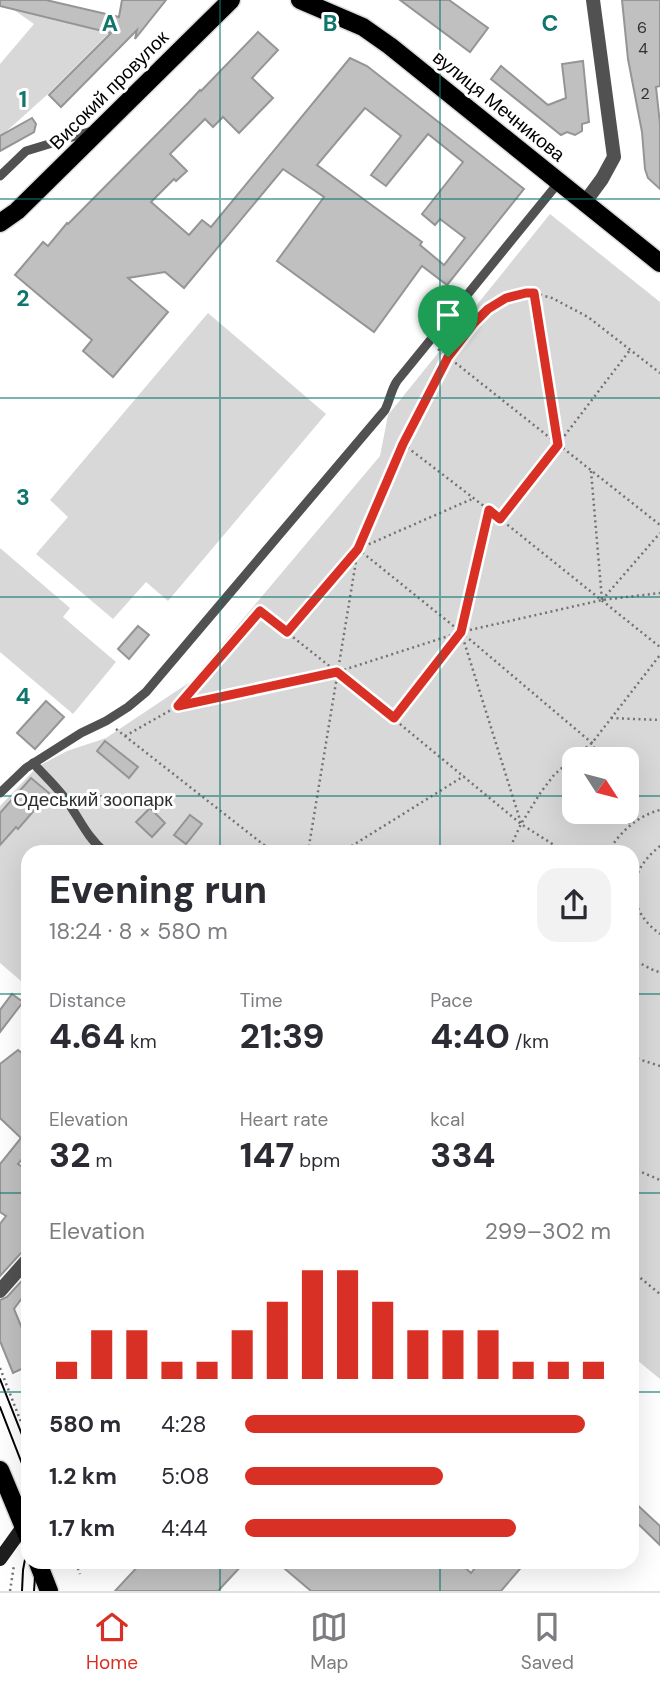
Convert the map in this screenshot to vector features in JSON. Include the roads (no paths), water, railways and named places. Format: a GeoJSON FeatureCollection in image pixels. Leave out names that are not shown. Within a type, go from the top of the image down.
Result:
{"type":"FeatureCollection","features":[{"type":"Feature","properties":{"kind":"main road","name":"Високий провулок"},"geometry":{"type":"LineString","coordinates":[[0,223],[17,211],[231,0]]}},
{"type":"Feature","properties":{"kind":"main road","name":"вулиця Мечникова"},"geometry":{"type":"LineString","coordinates":[[300,0],[363,27],[381,40],[659,262]]}},
{"type":"Feature","properties":{"kind":"main road","name":"Високий провулок"},"geometry":{"type":"LineString","coordinates":[[0,235],[17,211]]}},
{"type":"Feature","properties":{"kind":"main road"},"geometry":{"type":"LineString","coordinates":[[0,1471],[21,1522]]}},
{"type":"Feature","properties":{"kind":"main road"},"geometry":{"type":"LineString","coordinates":[[0,1559],[21,1536]]}},
{"type":"Feature","properties":{"kind":"main road"},"geometry":{"type":"LineString","coordinates":[[40,1569],[49,1591]]}},
{"type":"Feature","properties":{"kind":"street"},"geometry":{"type":"LineString","coordinates":[[585,202],[614,157],[593,0]]}},
{"type":"Feature","properties":{"kind":"street"},"geometry":{"type":"LineString","coordinates":[[0,1291],[21,1267]]}},
{"type":"Feature","properties":{"kind":"lane"},"geometry":{"type":"LineString","coordinates":[[0,176],[26,151],[101,129]]}},
{"type":"Feature","properties":{"kind":"lane"},"geometry":{"type":"LineString","coordinates":[[0,793],[33,763],[106,721],[146,692],[385,410],[391,390],[397,381],[559,181]]}},
{"type":"Feature","properties":{"kind":"lane"},"geometry":{"type":"LineString","coordinates":[[33,763],[65,798],[96,845]]}},
{"type":"Feature","properties":{"kind":"tram line"},"geometry":{"type":"LineString","coordinates":[[0,1379],[21,1432]]}},
{"type":"Feature","properties":{"kind":"tram line"},"geometry":{"type":"LineString","coordinates":[[0,1407],[21,1461]]}},
{"type":"Feature","properties":{"kind":"tram line"},"geometry":{"type":"LineString","coordinates":[[22,1591],[23,1569]]}},
{"type":"Feature","properties":{"kind":"tram line"},"geometry":{"type":"LineString","coordinates":[[34,1591],[36,1569]]}},
{"type":"Feature","properties":{"kind":"park label","name":"Одеський зоопарк"},"geometry":{"type":"Point","coordinates":[93,799]}}]}
